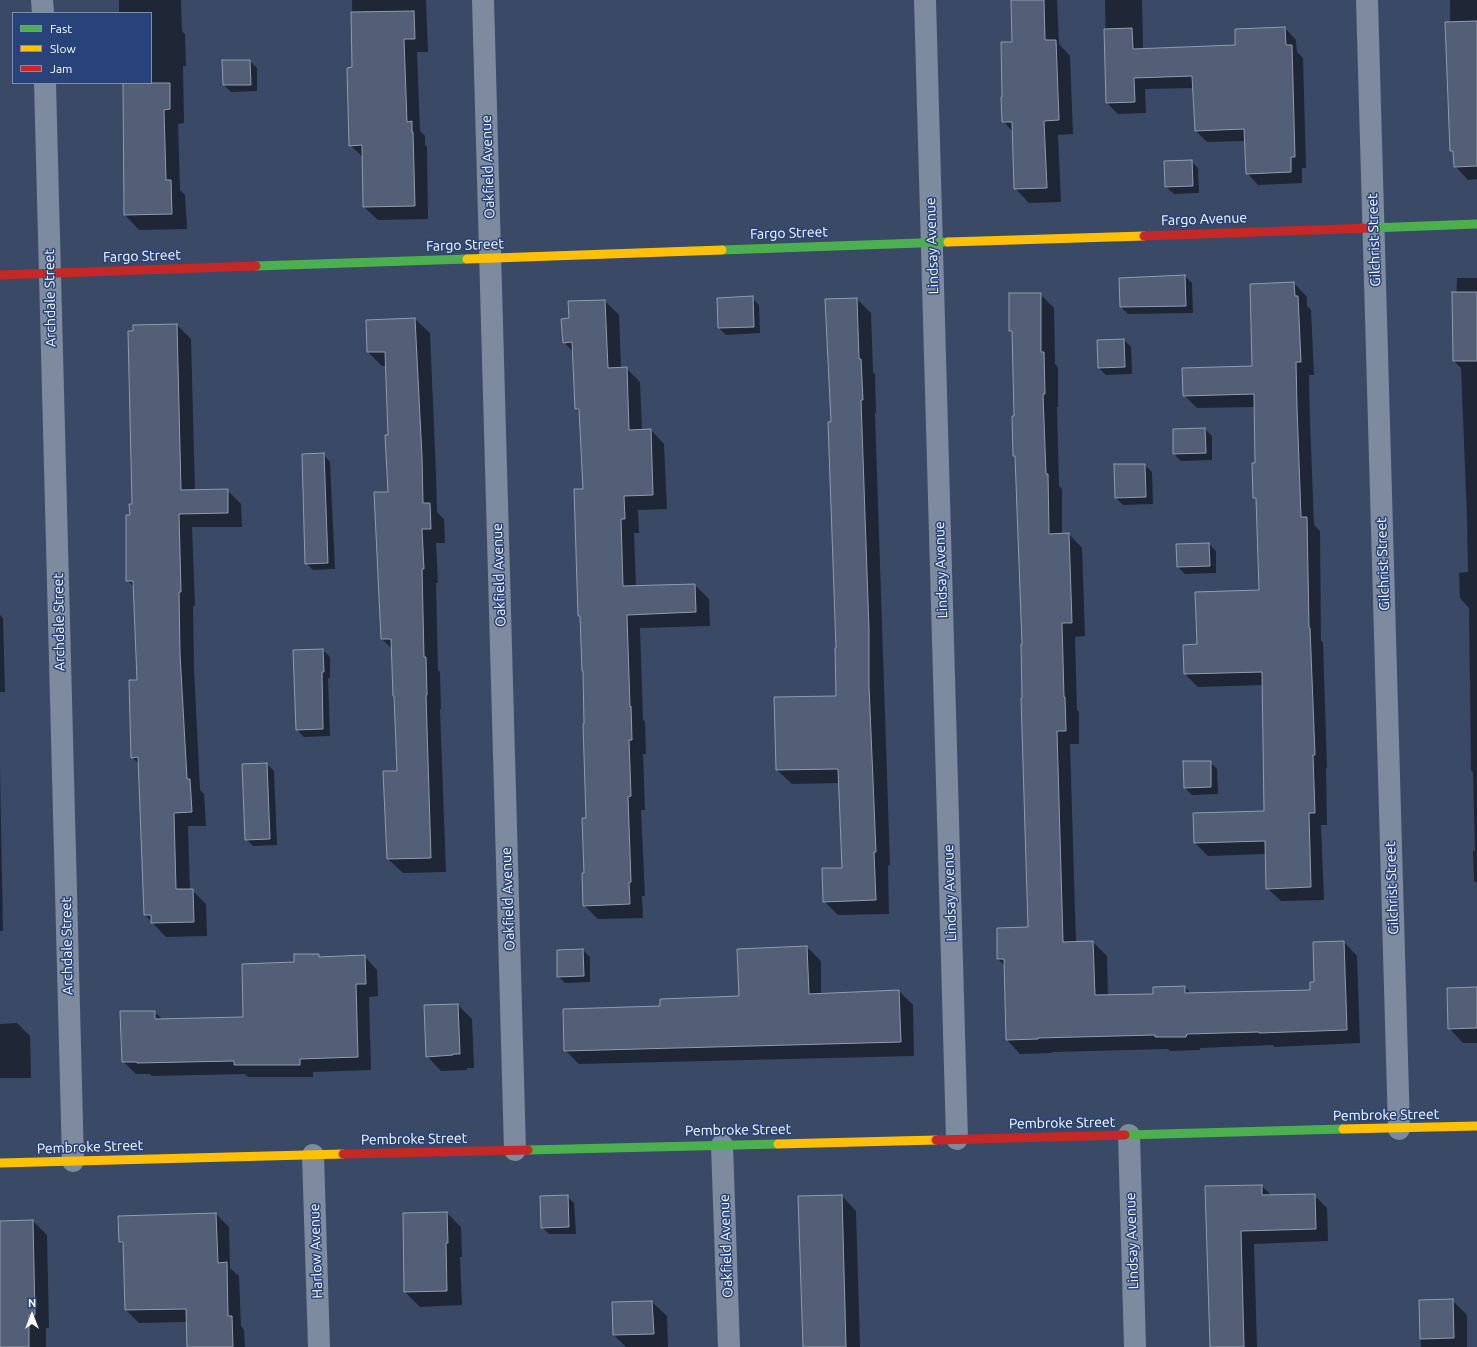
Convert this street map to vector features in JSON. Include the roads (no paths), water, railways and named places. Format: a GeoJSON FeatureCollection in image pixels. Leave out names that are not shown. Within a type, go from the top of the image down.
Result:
{"type":"FeatureCollection","features":[{"type":"Feature","properties":{"kind":"street"},"geometry":{"type":"LineString","coordinates":[[42,0],[43,12]]}},
{"type":"Feature","properties":{"kind":"street","name":"Oakfield Avenue"},"geometry":{"type":"LineString","coordinates":[[483,0],[515,1150]]}},
{"type":"Feature","properties":{"kind":"street","name":"Lindsay Avenue"},"geometry":{"type":"LineString","coordinates":[[925,0],[957,1139]]}},
{"type":"Feature","properties":{"kind":"street","name":"Gilchrist Street"},"geometry":{"type":"LineString","coordinates":[[1367,0],[1399,1128]]}},
{"type":"Feature","properties":{"kind":"street","name":"Archdale Street"},"geometry":{"type":"LineString","coordinates":[[45,84],[73,1161]]}},
{"type":"Feature","properties":{"kind":"street","name":"Fargo Avenue"},"geometry":{"type":"LineString","coordinates":[[932,242],[1477,224]]}},
{"type":"Feature","properties":{"kind":"street","name":"Fargo Street"},"geometry":{"type":"LineString","coordinates":[[0,275],[932,242]]}},
{"type":"Feature","properties":{"kind":"street","name":"Pembroke Street"},"geometry":{"type":"LineString","coordinates":[[0,1163],[1477,1126]]}},
{"type":"Feature","properties":{"kind":"street","name":"Lindsay Avenue"},"geometry":{"type":"LineString","coordinates":[[1129,1135],[1135,1347]]}},
{"type":"Feature","properties":{"kind":"street","name":"Oakfield Avenue"},"geometry":{"type":"LineString","coordinates":[[722,1145],[729,1347]]}},
{"type":"Feature","properties":{"kind":"street","name":"Harlow Avenue"},"geometry":{"type":"LineString","coordinates":[[313,1155],[319,1347]]}}]}
